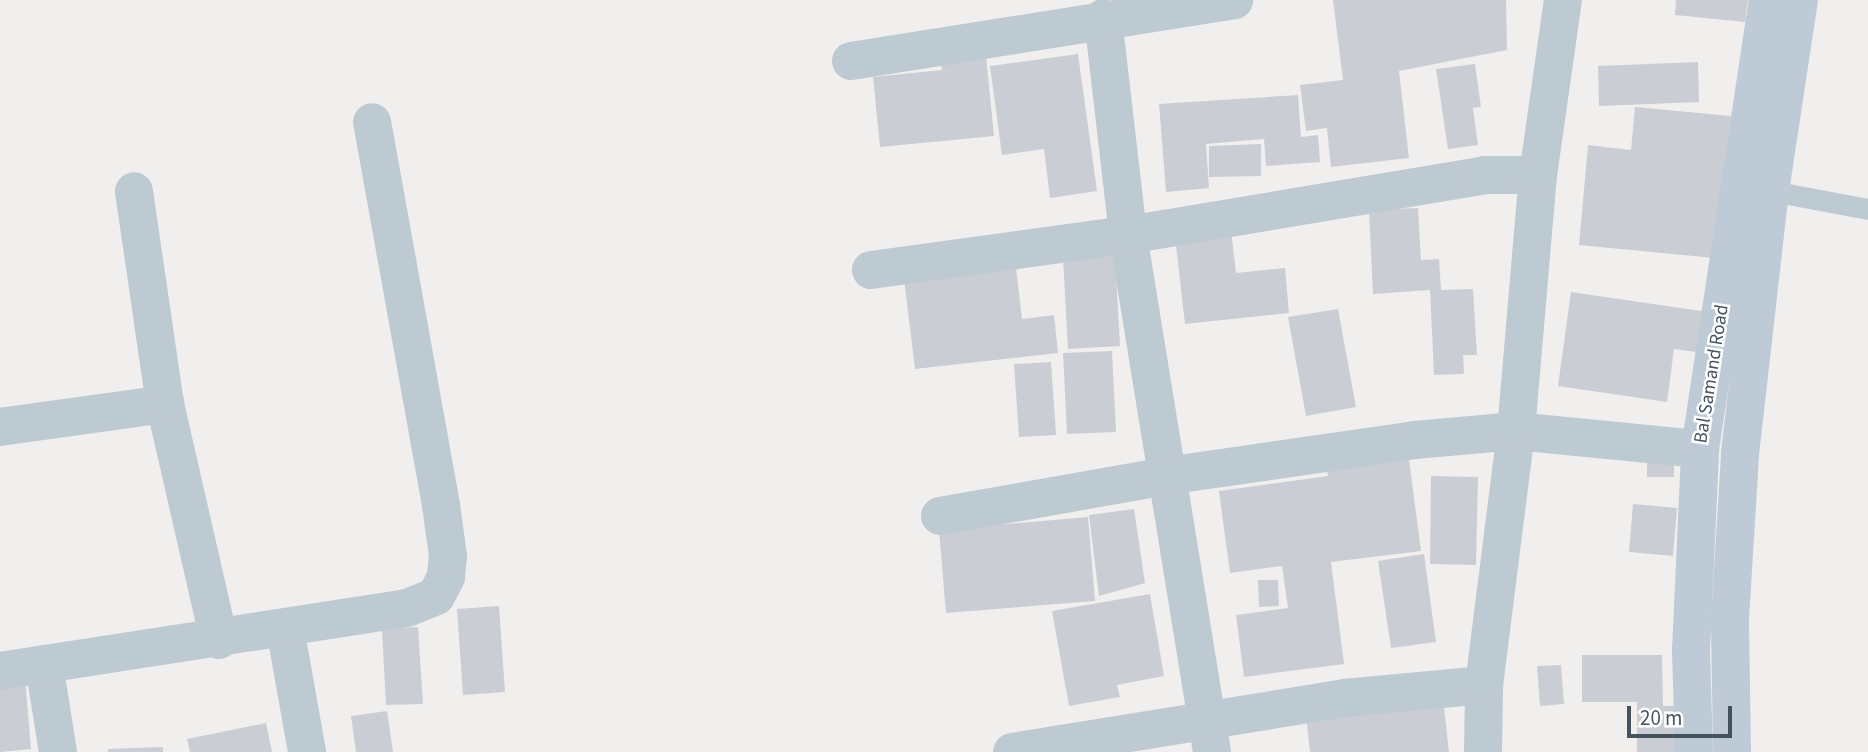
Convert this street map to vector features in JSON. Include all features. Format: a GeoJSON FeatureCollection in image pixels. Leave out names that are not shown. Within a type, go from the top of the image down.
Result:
{"type":"FeatureCollection","features":[{"type":"Feature","properties":{"kind":"main road","name":"Bal Samand Road"},"geometry":{"type":"LineString","coordinates":[[1732,752],[1733,538],[1768,0]]}},
{"type":"Feature","properties":{"kind":"main road","name":"Bal Samand Road"},"geometry":{"type":"LineString","coordinates":[[1694,752],[1691,651],[1700,449],[1799,0]]}},
{"type":"Feature","properties":{"kind":"street"},"geometry":{"type":"LineString","coordinates":[[851,61],[1103,18],[1234,0]]}},
{"type":"Feature","properties":{"kind":"street"},"geometry":{"type":"LineString","coordinates":[[1483,752],[1484,685],[1516,431],[1538,175],[1563,0]]}},
{"type":"Feature","properties":{"kind":"street"},"geometry":{"type":"LineString","coordinates":[[1103,18],[1128,235],[1208,736]]}},
{"type":"Feature","properties":{"kind":"street"},"geometry":{"type":"LineString","coordinates":[[0,671],[219,640],[407,608],[436,596],[446,577],[441,505],[372,122]]}},
{"type":"Feature","properties":{"kind":"street"},"geometry":{"type":"LineString","coordinates":[[871,270],[1128,235],[1485,175],[1538,175]]}},
{"type":"Feature","properties":{"kind":"street"},"geometry":{"type":"LineString","coordinates":[[134,191],[165,404],[219,640]]}},
{"type":"Feature","properties":{"kind":"street"},"geometry":{"type":"LineString","coordinates":[[0,427],[165,404]]}},
{"type":"Feature","properties":{"kind":"street"},"geometry":{"type":"LineString","coordinates":[[940,516],[1166,476],[1415,440],[1516,431],[1700,449]]}},
{"type":"Feature","properties":{"kind":"street"},"geometry":{"type":"LineString","coordinates":[[285,628],[307,752]]}},
{"type":"Feature","properties":{"kind":"street"},"geometry":{"type":"LineString","coordinates":[[44,664],[58,752]]}},
{"type":"Feature","properties":{"kind":"street"},"geometry":{"type":"LineString","coordinates":[[1012,752],[1208,736],[1343,698],[1484,685]]}},
{"type":"Feature","properties":{"kind":"lane"},"geometry":{"type":"LineString","coordinates":[[1756,188],[1868,209]]}},
{"type":"Feature","properties":{"kind":"building"},"geometry":{"type":"Polygon","coordinates":[[[1333,0],[1506,0],[1507,50],[1399,71],[1409,158],[1331,167],[1327,128],[1306,131],[1300,85],[1343,80],[1333,0]]]}},
{"type":"Feature","properties":{"kind":"building"},"geometry":{"type":"Polygon","coordinates":[[[1676,0],[1748,0],[1745,22],[1675,15],[1676,0]]]}},
{"type":"Feature","properties":{"kind":"building"},"geometry":{"type":"Polygon","coordinates":[[[1078,54],[1097,191],[1050,198],[1044,149],[1002,155],[990,66],[1078,54]]]}},
{"type":"Feature","properties":{"kind":"building"},"geometry":{"type":"Polygon","coordinates":[[[986,56],[994,136],[880,147],[873,77],[942,70],[940,60],[986,56]]]}},
{"type":"Feature","properties":{"kind":"building"},"geometry":{"type":"Polygon","coordinates":[[[1698,62],[1699,102],[1599,106],[1598,66],[1698,62]]]}},
{"type":"Feature","properties":{"kind":"building"},"geometry":{"type":"Polygon","coordinates":[[[1475,64],[1481,107],[1473,108],[1478,145],[1448,149],[1436,69],[1475,64]]]}},
{"type":"Feature","properties":{"kind":"building"},"geometry":{"type":"Polygon","coordinates":[[[1298,95],[1301,137],[1318,135],[1320,162],[1266,166],[1264,139],[1206,144],[1209,188],[1166,192],[1159,104],[1298,95]]]}},
{"type":"Feature","properties":{"kind":"building"},"geometry":{"type":"Polygon","coordinates":[[[1635,107],[1731,116],[1714,258],[1579,245],[1588,145],[1631,150],[1635,107]]]}},
{"type":"Feature","properties":{"kind":"building"},"geometry":{"type":"Polygon","coordinates":[[[1261,144],[1261,176],[1209,177],[1209,146],[1261,144]]]}},
{"type":"Feature","properties":{"kind":"building"},"geometry":{"type":"Polygon","coordinates":[[[1418,208],[1421,260],[1439,259],[1441,290],[1473,289],[1477,355],[1463,355],[1464,374],[1434,375],[1430,290],[1373,294],[1369,210],[1418,208]]]}},
{"type":"Feature","properties":{"kind":"building"},"geometry":{"type":"Polygon","coordinates":[[[1230,221],[1236,273],[1285,268],[1289,313],[1185,324],[1174,228],[1230,221]]]}},
{"type":"Feature","properties":{"kind":"building"},"geometry":{"type":"Polygon","coordinates":[[[1115,255],[1120,346],[1068,349],[1063,259],[1115,255]]]}},
{"type":"Feature","properties":{"kind":"building"},"geometry":{"type":"Polygon","coordinates":[[[1016,267],[1022,319],[1054,315],[1058,353],[915,369],[904,279],[1016,267]]]}},
{"type":"Feature","properties":{"kind":"building"},"geometry":{"type":"Polygon","coordinates":[[[1571,292],[1708,312],[1703,353],[1674,349],[1667,402],[1558,386],[1571,292]]]}},
{"type":"Feature","properties":{"kind":"building"},"geometry":{"type":"Polygon","coordinates":[[[1338,309],[1356,407],[1306,416],[1288,317],[1338,309]]]}},
{"type":"Feature","properties":{"kind":"building"},"geometry":{"type":"Polygon","coordinates":[[[1112,351],[1116,432],[1067,434],[1063,353],[1112,351]]]}},
{"type":"Feature","properties":{"kind":"building"},"geometry":{"type":"Polygon","coordinates":[[[1051,362],[1056,435],[1019,437],[1014,364],[1051,362]]]}},
{"type":"Feature","properties":{"kind":"building"},"geometry":{"type":"Polygon","coordinates":[[[1647,458],[1674,458],[1674,477],[1647,477],[1647,458]]]}},
{"type":"Feature","properties":{"kind":"building"},"geometry":{"type":"Polygon","coordinates":[[[1409,459],[1421,551],[1331,562],[1344,664],[1244,677],[1236,615],[1288,608],[1282,566],[1230,573],[1219,491],[1328,476],[1327,470],[1409,459]]]}},
{"type":"Feature","properties":{"kind":"building"},"geometry":{"type":"Polygon","coordinates":[[[1431,476],[1478,477],[1476,565],[1430,564],[1431,476]]]}},
{"type":"Feature","properties":{"kind":"building"},"geometry":{"type":"Polygon","coordinates":[[[1633,504],[1677,508],[1673,556],[1629,552],[1633,504]]]}},
{"type":"Feature","properties":{"kind":"building"},"geometry":{"type":"Polygon","coordinates":[[[1134,509],[1145,583],[1099,596],[1089,515],[1134,509]]]}},
{"type":"Feature","properties":{"kind":"building"},"geometry":{"type":"Polygon","coordinates":[[[1088,517],[1095,601],[946,613],[939,530],[1088,517]]]}},
{"type":"Feature","properties":{"kind":"building"},"geometry":{"type":"Polygon","coordinates":[[[1424,554],[1436,642],[1391,648],[1378,561],[1424,554]]]}},
{"type":"Feature","properties":{"kind":"building"},"geometry":{"type":"Polygon","coordinates":[[[1258,580],[1278,580],[1279,606],[1259,607],[1258,580]]]}},
{"type":"Feature","properties":{"kind":"building"},"geometry":{"type":"Polygon","coordinates":[[[1150,594],[1164,676],[1117,685],[1120,697],[1069,706],[1052,611],[1150,594]]]}},
{"type":"Feature","properties":{"kind":"building"},"geometry":{"type":"Polygon","coordinates":[[[499,606],[505,692],[463,695],[457,609],[499,606]]]}},
{"type":"Feature","properties":{"kind":"building"},"geometry":{"type":"Polygon","coordinates":[[[418,627],[423,704],[386,705],[382,629],[418,627]]]}},
{"type":"Feature","properties":{"kind":"building"},"geometry":{"type":"Polygon","coordinates":[[[1582,655],[1662,655],[1663,706],[1680,706],[1680,752],[1637,752],[1637,702],[1582,702],[1582,655]]]}},
{"type":"Feature","properties":{"kind":"building"},"geometry":{"type":"Polygon","coordinates":[[[1561,665],[1564,704],[1540,706],[1537,666],[1561,665]]]}},
{"type":"Feature","properties":{"kind":"building"},"geometry":{"type":"Polygon","coordinates":[[[25,677],[31,749],[0,752],[0,679],[25,677]]]}},
{"type":"Feature","properties":{"kind":"building"},"geometry":{"type":"Polygon","coordinates":[[[1443,698],[1449,752],[1310,752],[1306,715],[1443,698]]]}},
{"type":"Feature","properties":{"kind":"building"},"geometry":{"type":"Polygon","coordinates":[[[387,711],[393,752],[356,752],[351,716],[387,711]]]}},
{"type":"Feature","properties":{"kind":"building"},"geometry":{"type":"Polygon","coordinates":[[[266,723],[272,752],[190,752],[187,739],[266,723]]]}},
{"type":"Feature","properties":{"kind":"building"},"geometry":{"type":"Polygon","coordinates":[[[163,747],[163,752],[108,752],[108,749],[163,747]]]}}]}
